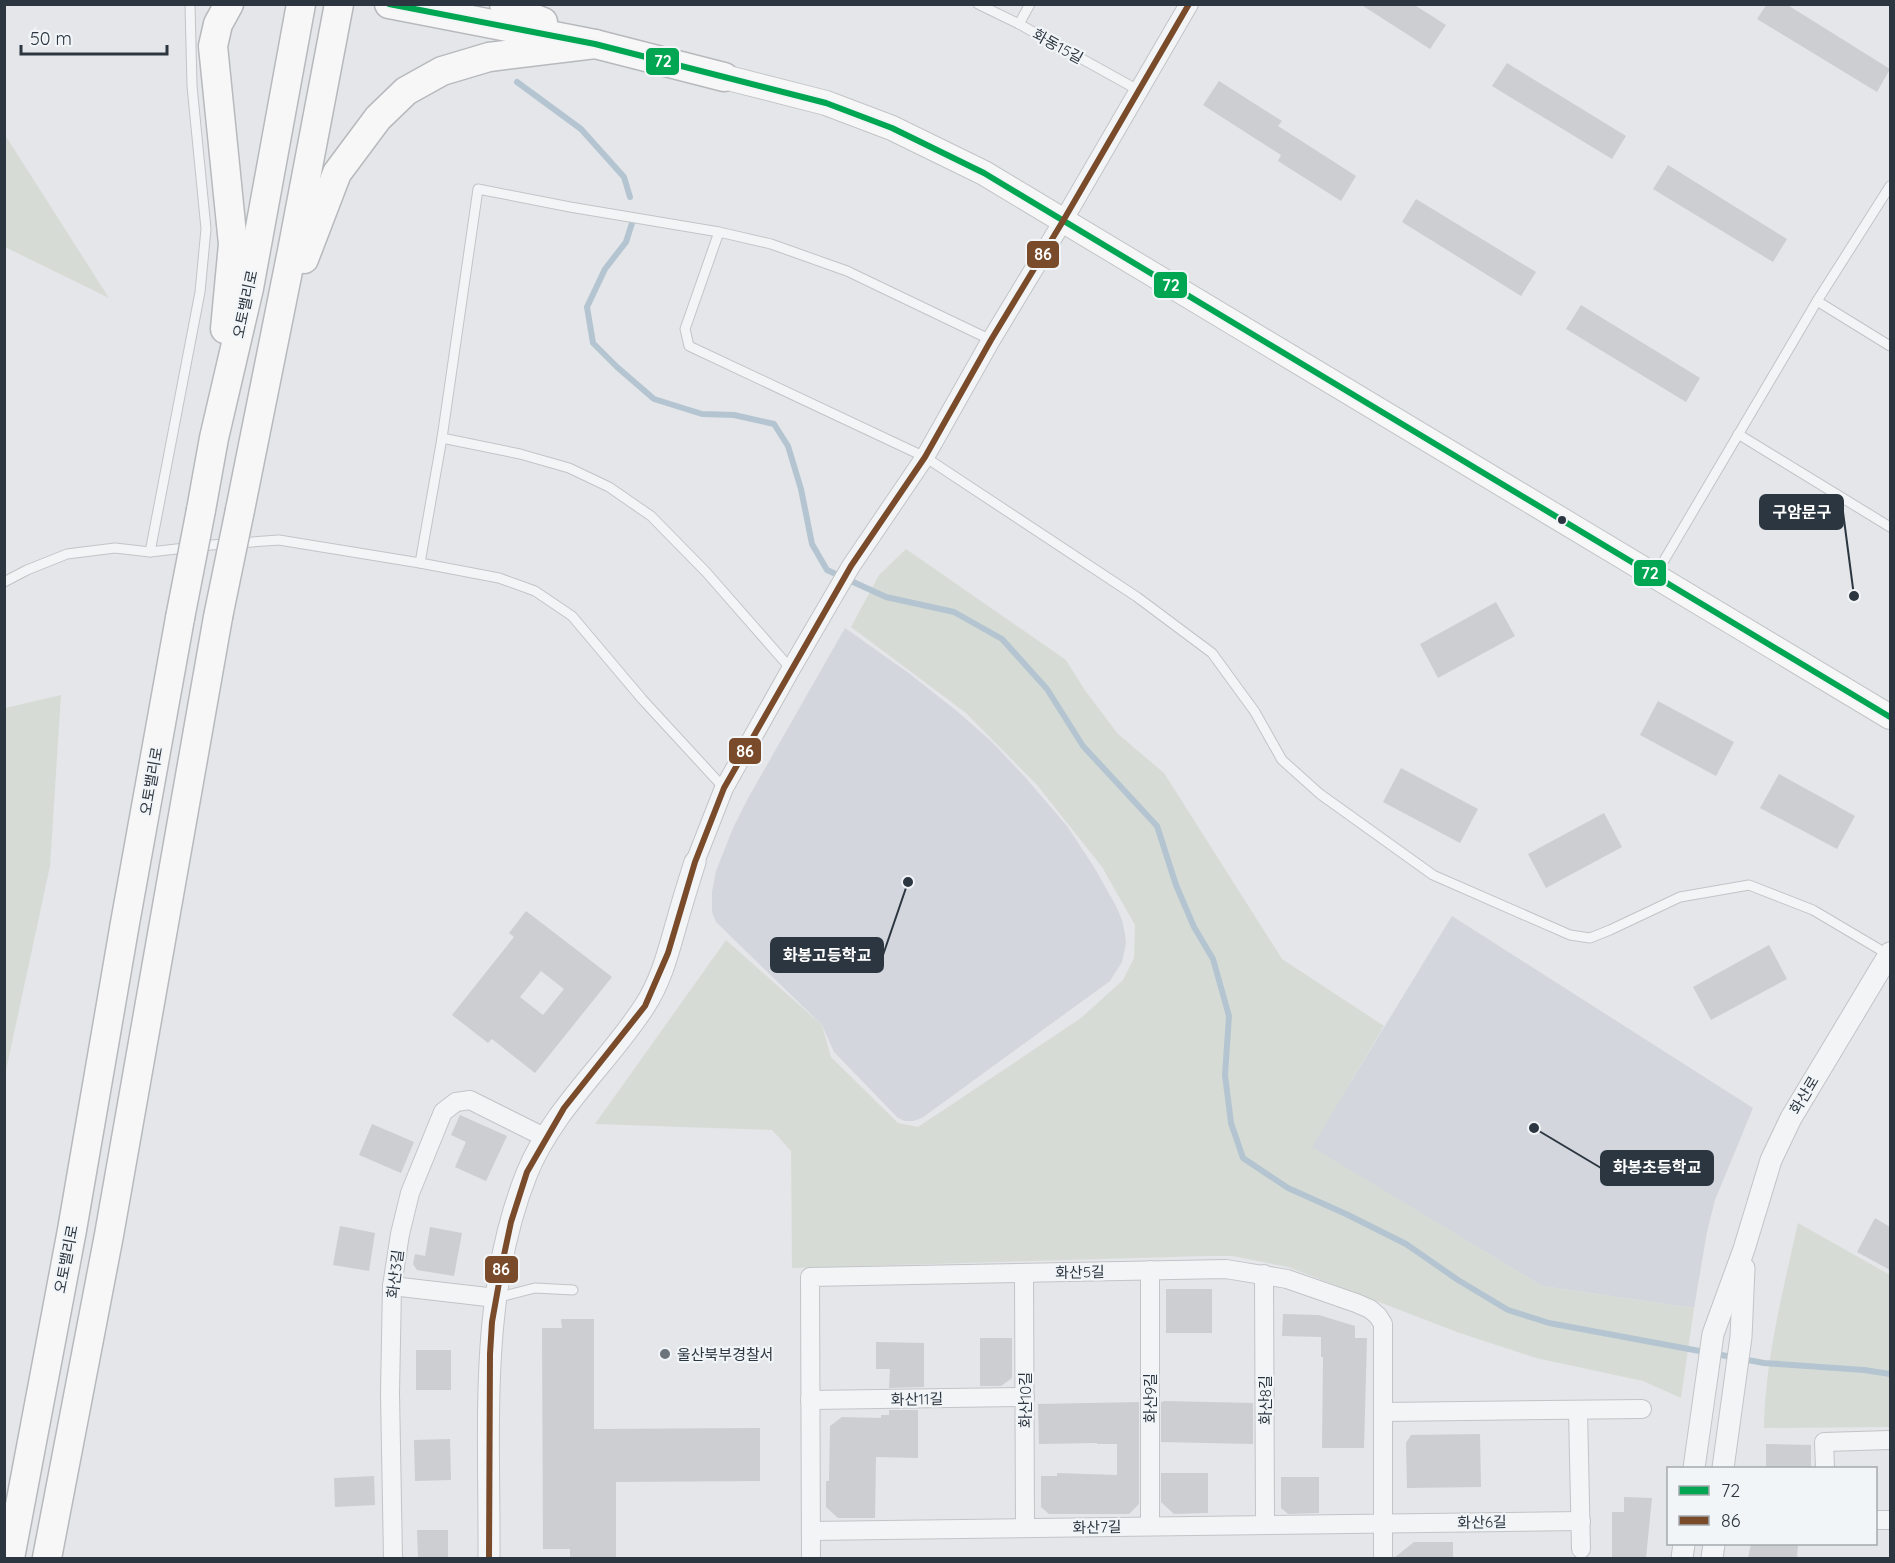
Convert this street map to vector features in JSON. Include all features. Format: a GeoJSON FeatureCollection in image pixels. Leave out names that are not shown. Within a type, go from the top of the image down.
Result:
{"type":"FeatureCollection","features":[{"type":"Feature","properties":{"kind":"highway"},"geometry":{"type":"LineString","coordinates":[[214,438],[233,244],[213,46],[218,24],[229,4]]}},
{"type":"Feature","properties":{"kind":"highway"},"geometry":{"type":"LineString","coordinates":[[389,4],[595,44],[724,77]]}},
{"type":"Feature","properties":{"kind":"highway"},"geometry":{"type":"LineString","coordinates":[[504,4],[510,9],[595,44]]}},
{"type":"Feature","properties":{"kind":"highway","name":"오토밸리로"},"geometry":{"type":"LineString","coordinates":[[10,1558],[72,1230],[180,618],[214,438],[249,288],[299,15]]}},
{"type":"Feature","properties":{"kind":"highway"},"geometry":{"type":"LineString","coordinates":[[47,1558],[111,1224],[218,617],[336,18]]}},
{"type":"Feature","properties":{"kind":"highway"},"geometry":{"type":"LineString","coordinates":[[272,352],[337,172],[378,118],[406,91],[442,71],[489,57],[595,44]]}},
{"type":"Feature","properties":{"kind":"main road"},"geometry":{"type":"LineString","coordinates":[[724,77],[826,103],[892,128],[984,173],[1890,717]]}},
{"type":"Feature","properties":{"kind":"street"},"geometry":{"type":"LineString","coordinates":[[489,1558],[490,1354],[496,1298],[511,1222],[527,1172],[564,1108],[645,1006],[668,953],[695,862],[724,788],[851,566],[924,457],[1189,4]]}},
{"type":"Feature","properties":{"kind":"street","name":"화산로"},"geometry":{"type":"LineString","coordinates":[[1694,1467],[1713,1334],[1744,1249],[1771,1160],[1791,1118],[1890,954]]}},
{"type":"Feature","properties":{"kind":"street","name":"화산3길"},"geometry":{"type":"LineString","coordinates":[[393,1558],[390,1393],[392,1286],[400,1234],[410,1193],[443,1112],[456,1102],[470,1100],[546,1138]]}},
{"type":"Feature","properties":{"kind":"street","name":"화산로"},"geometry":{"type":"LineString","coordinates":[[1723,1467],[1741,1337],[1744,1249]]}},
{"type":"Feature","properties":{"kind":"street","name":"화산5길"},"geometry":{"type":"LineString","coordinates":[[811,1558],[810,1277],[1226,1269],[1287,1279],[1356,1303],[1370,1309],[1383,1324],[1383,1558]]}},
{"type":"Feature","properties":{"kind":"street","name":"화산9길"},"geometry":{"type":"LineString","coordinates":[[1150,1270],[1150,1526]]}},
{"type":"Feature","properties":{"kind":"street","name":"화산10길"},"geometry":{"type":"LineString","coordinates":[[1024,1273],[1025,1528]]}},
{"type":"Feature","properties":{"kind":"street","name":"화산8길"},"geometry":{"type":"LineString","coordinates":[[1264,1274],[1265,1525]]}},
{"type":"Feature","properties":{"kind":"street"},"geometry":{"type":"LineString","coordinates":[[392,1286],[496,1298]]}},
{"type":"Feature","properties":{"kind":"street","name":"화산11길"},"geometry":{"type":"LineString","coordinates":[[810,1400],[1025,1397]]}},
{"type":"Feature","properties":{"kind":"street"},"geometry":{"type":"LineString","coordinates":[[1383,1412],[1642,1409]]}},
{"type":"Feature","properties":{"kind":"street"},"geometry":{"type":"LineString","coordinates":[[1578,1410],[1581,1549]]}},
{"type":"Feature","properties":{"kind":"street"},"geometry":{"type":"LineString","coordinates":[[1825,1467],[1824,1442],[1890,1440]]}},
{"type":"Feature","properties":{"kind":"street","name":"화산6길"},"geometry":{"type":"LineString","coordinates":[[1383,1523],[1581,1521]]}},
{"type":"Feature","properties":{"kind":"street","name":"화산7길"},"geometry":{"type":"LineString","coordinates":[[811,1531],[1383,1523]]}},
{"type":"Feature","properties":{"kind":"lane"},"geometry":{"type":"LineString","coordinates":[[150,552],[200,292],[206,229],[192,86],[190,4]]}},
{"type":"Feature","properties":{"kind":"lane","name":"화동15길"},"geometry":{"type":"LineString","coordinates":[[978,4],[1138,90]]}},
{"type":"Feature","properties":{"kind":"lane"},"geometry":{"type":"LineString","coordinates":[[1018,24],[1030,4]]}},
{"type":"Feature","properties":{"kind":"lane"},"geometry":{"type":"LineString","coordinates":[[1656,575],[1817,301],[1890,186]]}},
{"type":"Feature","properties":{"kind":"lane"},"geometry":{"type":"LineString","coordinates":[[420,563],[442,438],[478,189],[719,232],[771,244],[847,271],[991,340]]}},
{"type":"Feature","properties":{"kind":"lane"},"geometry":{"type":"LineString","coordinates":[[719,232],[685,329],[689,346],[924,457],[1137,597],[1212,654],[1255,712],[1282,760],[1320,794],[1434,875],[1570,935],[1590,938],[1680,897],[1749,885],[1813,910],[1890,954]]}},
{"type":"Feature","properties":{"kind":"lane"},"geometry":{"type":"LineString","coordinates":[[1817,301],[1890,346]]}},
{"type":"Feature","properties":{"kind":"lane"},"geometry":{"type":"LineString","coordinates":[[1738,434],[1890,527]]}},
{"type":"Feature","properties":{"kind":"lane"},"geometry":{"type":"LineString","coordinates":[[442,438],[520,454],[569,468],[609,487],[651,516],[706,572],[791,669]]}},
{"type":"Feature","properties":{"kind":"lane"},"geometry":{"type":"LineString","coordinates":[[4,582],[67,554],[115,548],[150,552],[279,540],[499,578],[535,591],[572,616],[642,699],[724,788]]}},
{"type":"Feature","properties":{"kind":"lane"},"geometry":{"type":"LineString","coordinates":[[496,1298],[534,1288],[573,1290]]}},
{"type":"Feature","properties":{"kind":"shaded area"},"geometry":{"type":"Polygon","coordinates":[[[5,135],[109,298],[5,247],[5,135]]]}},
{"type":"Feature","properties":{"kind":"shaded area"},"geometry":{"type":"Polygon","coordinates":[[[906,549],[1066,660],[1084,689],[1118,734],[1164,773],[1282,959],[1384,1026],[1312,1147],[1542,1286],[1694,1308],[1681,1398],[1643,1381],[1536,1358],[1457,1332],[1288,1267],[1232,1256],[792,1268],[791,1151],[772,1130],[595,1124],[726,940],[822,1025],[831,1057],[898,1123],[918,1127],[1081,1018],[1123,980],[1134,958],[1135,925],[1102,867],[1037,785],[966,713],[851,627],[879,575],[906,549]]]}},
{"type":"Feature","properties":{"kind":"shaded area"},"geometry":{"type":"Polygon","coordinates":[[[845,628],[910,674],[958,712],[992,742],[1025,777],[1067,826],[1094,867],[1116,906],[1125,934],[1126,943],[1122,962],[1110,981],[922,1118],[913,1121],[898,1118],[834,1052],[822,1025],[716,922],[712,912],[712,892],[716,871],[733,828],[845,628]]]}},
{"type":"Feature","properties":{"kind":"shaded area"},"geometry":{"type":"Polygon","coordinates":[[[61,695],[50,866],[5,1075],[5,708],[61,695]]]}},
{"type":"Feature","properties":{"kind":"shaded area"},"geometry":{"type":"Polygon","coordinates":[[[1452,916],[1753,1108],[1715,1200],[1694,1308],[1542,1286],[1311,1147],[1452,916]]]}},
{"type":"Feature","properties":{"kind":"shaded area"},"geometry":{"type":"Polygon","coordinates":[[[1798,1223],[1890,1275],[1890,1427],[1764,1428],[1771,1351],[1798,1223]]]}},
{"type":"Feature","properties":{"kind":"building"},"geometry":{"type":"Polygon","coordinates":[[[1360,4],[1413,4],[1446,25],[1430,49],[1360,4]]]}},
{"type":"Feature","properties":{"kind":"building"},"geometry":{"type":"Polygon","coordinates":[[[1767,4],[1786,4],[1890,69],[1877,92],[1757,19],[1767,4]]]}},
{"type":"Feature","properties":{"kind":"building"},"geometry":{"type":"Polygon","coordinates":[[[1507,63],[1626,136],[1612,159],[1492,86],[1507,63]]]}},
{"type":"Feature","properties":{"kind":"building"},"geometry":{"type":"Polygon","coordinates":[[[1219,81],[1282,121],[1278,126],[1356,176],[1341,201],[1278,161],[1281,155],[1203,105],[1219,81]]]}},
{"type":"Feature","properties":{"kind":"building"},"geometry":{"type":"Polygon","coordinates":[[[1668,165],[1787,239],[1773,262],[1653,189],[1668,165]]]}},
{"type":"Feature","properties":{"kind":"building"},"geometry":{"type":"Polygon","coordinates":[[[1416,199],[1536,272],[1521,296],[1402,222],[1416,199]]]}},
{"type":"Feature","properties":{"kind":"building"},"geometry":{"type":"Polygon","coordinates":[[[1581,305],[1700,378],[1686,402],[1566,329],[1581,305]]]}},
{"type":"Feature","properties":{"kind":"building"},"geometry":{"type":"Polygon","coordinates":[[[1496,602],[1515,636],[1438,678],[1420,644],[1496,602]]]}},
{"type":"Feature","properties":{"kind":"building"},"geometry":{"type":"Polygon","coordinates":[[[1658,701],[1734,742],[1716,776],[1640,735],[1658,701]]]}},
{"type":"Feature","properties":{"kind":"building"},"geometry":{"type":"Polygon","coordinates":[[[1401,768],[1478,809],[1460,843],[1383,802],[1401,768]]]}},
{"type":"Feature","properties":{"kind":"building"},"geometry":{"type":"Polygon","coordinates":[[[1779,774],[1855,816],[1837,849],[1760,808],[1779,774]]]}},
{"type":"Feature","properties":{"kind":"building"},"geometry":{"type":"Polygon","coordinates":[[[1604,813],[1622,847],[1546,888],[1528,854],[1604,813]]]}},
{"type":"Feature","properties":{"kind":"building"},"geometry":{"type":"Polygon","coordinates":[[[526,911],[612,977],[535,1073],[492,1039],[488,1043],[452,1015],[514,937],[509,933],[526,911]],[[541,971],[520,997],[543,1015],[564,989],[541,971]]]}},
{"type":"Feature","properties":{"kind":"building"},"geometry":{"type":"Polygon","coordinates":[[[1769,945],[1787,979],[1711,1020],[1693,987],[1769,945]]]}},
{"type":"Feature","properties":{"kind":"building"},"geometry":{"type":"Polygon","coordinates":[[[460,1115],[507,1136],[486,1181],[455,1167],[466,1142],[451,1135],[460,1115]]]}},
{"type":"Feature","properties":{"kind":"building"},"geometry":{"type":"Polygon","coordinates":[[[372,1124],[414,1142],[401,1173],[359,1155],[372,1124]]]}},
{"type":"Feature","properties":{"kind":"building"},"geometry":{"type":"Polygon","coordinates":[[[1875,1218],[1890,1227],[1890,1270],[1857,1252],[1875,1218]]]}},
{"type":"Feature","properties":{"kind":"building"},"geometry":{"type":"Polygon","coordinates":[[[340,1226],[375,1233],[369,1271],[333,1265],[340,1226]]]}},
{"type":"Feature","properties":{"kind":"building"},"geometry":{"type":"Polygon","coordinates":[[[430,1227],[462,1233],[454,1276],[417,1270],[413,1264],[415,1254],[425,1256],[430,1227]]]}},
{"type":"Feature","properties":{"kind":"building"},"geometry":{"type":"Polygon","coordinates":[[[1166,1289],[1212,1289],[1212,1333],[1166,1333],[1166,1289]]]}},
{"type":"Feature","properties":{"kind":"building"},"geometry":{"type":"Polygon","coordinates":[[[1283,1314],[1319,1315],[1355,1326],[1355,1338],[1367,1338],[1364,1448],[1322,1448],[1323,1357],[1321,1357],[1321,1337],[1282,1336],[1283,1314]]]}},
{"type":"Feature","properties":{"kind":"building"},"geometry":{"type":"Polygon","coordinates":[[[561,1319],[594,1319],[594,1429],[760,1428],[760,1481],[616,1482],[616,1558],[570,1558],[570,1549],[543,1549],[542,1328],[562,1328],[561,1319]]]}},
{"type":"Feature","properties":{"kind":"building"},"geometry":{"type":"Polygon","coordinates":[[[980,1338],[1012,1338],[1012,1378],[1001,1386],[980,1386],[980,1338]]]}},
{"type":"Feature","properties":{"kind":"building"},"geometry":{"type":"Polygon","coordinates":[[[876,1342],[924,1343],[924,1387],[889,1388],[890,1369],[876,1369],[876,1342]]]}},
{"type":"Feature","properties":{"kind":"building"},"geometry":{"type":"Polygon","coordinates":[[[416,1350],[451,1350],[451,1390],[416,1390],[416,1350]]]}},
{"type":"Feature","properties":{"kind":"building"},"geometry":{"type":"Polygon","coordinates":[[[1139,1402],[1139,1504],[1129,1514],[1049,1514],[1041,1507],[1041,1476],[1057,1476],[1057,1473],[1117,1475],[1117,1444],[1039,1444],[1038,1404],[1139,1402]]]}},
{"type":"Feature","properties":{"kind":"building"},"geometry":{"type":"Polygon","coordinates":[[[1161,1402],[1253,1403],[1253,1444],[1161,1442],[1161,1402]]]}},
{"type":"Feature","properties":{"kind":"building"},"geometry":{"type":"Polygon","coordinates":[[[889,1410],[918,1410],[918,1458],[876,1457],[875,1518],[838,1518],[826,1507],[830,1426],[842,1417],[881,1418],[881,1415],[889,1415],[889,1410]]]}},
{"type":"Feature","properties":{"kind":"building"},"geometry":{"type":"Polygon","coordinates":[[[1480,1434],[1481,1487],[1407,1488],[1406,1443],[1411,1435],[1480,1434]]]}},
{"type":"Feature","properties":{"kind":"building"},"geometry":{"type":"Polygon","coordinates":[[[450,1439],[451,1480],[415,1481],[414,1440],[450,1439]]]}},
{"type":"Feature","properties":{"kind":"building"},"geometry":{"type":"Polygon","coordinates":[[[1766,1444],[1811,1445],[1811,1467],[1766,1467],[1766,1444]]]}},
{"type":"Feature","properties":{"kind":"building"},"geometry":{"type":"Polygon","coordinates":[[[1161,1473],[1208,1473],[1208,1513],[1174,1514],[1161,1502],[1161,1473]]]}},
{"type":"Feature","properties":{"kind":"building"},"geometry":{"type":"Polygon","coordinates":[[[374,1476],[375,1505],[335,1507],[334,1478],[374,1476]]]}},
{"type":"Feature","properties":{"kind":"building"},"geometry":{"type":"Polygon","coordinates":[[[1281,1477],[1319,1477],[1319,1513],[1288,1514],[1281,1508],[1281,1477]]]}},
{"type":"Feature","properties":{"kind":"building"},"geometry":{"type":"Polygon","coordinates":[[[1624,1497],[1652,1498],[1646,1558],[1612,1558],[1612,1512],[1624,1512],[1624,1497]]]}},
{"type":"Feature","properties":{"kind":"building"},"geometry":{"type":"Polygon","coordinates":[[[417,1530],[448,1530],[448,1558],[418,1558],[417,1530]]]}},
{"type":"Feature","properties":{"kind":"building"},"geometry":{"type":"Polygon","coordinates":[[[1414,1542],[1453,1542],[1453,1558],[1394,1558],[1414,1542]]]}},
{"type":"Feature","properties":{"kind":"building"},"geometry":{"type":"Polygon","coordinates":[[[1751,1545],[1798,1545],[1797,1558],[1748,1558],[1751,1545]]]}},
{"type":"Feature","properties":{"kind":"waterway"},"geometry":{"type":"LineString","coordinates":[[517,82],[581,129],[624,177],[630,197]]}},
{"type":"Feature","properties":{"kind":"waterway"},"geometry":{"type":"LineString","coordinates":[[633,220],[626,242],[605,269],[587,307],[593,343],[654,399],[702,414],[734,415],[774,424],[788,446],[801,489],[812,544],[827,570],[886,597],[954,612],[1002,639],[1047,689],[1083,746],[1157,826],[1176,885],[1194,927],[1213,959],[1229,1016],[1225,1075],[1231,1123],[1243,1158],[1288,1188],[1406,1244],[1458,1280],[1508,1310],[1549,1323],[1764,1363],[1890,1374]]}},
{"type":"Feature","properties":{"kind":"transit line","name":"72"},"geometry":{"type":"LineString","coordinates":[[389,4],[595,44],[826,103],[892,128],[984,173],[1890,717]]}},
{"type":"Feature","properties":{"kind":"transit line","name":"86"},"geometry":{"type":"LineString","coordinates":[[489,1558],[492,1322],[511,1222],[527,1172],[564,1108],[645,1006],[668,953],[695,862],[724,788],[851,566],[925,457],[991,340],[1189,4]]}},
{"type":"Feature","properties":{"kind":"place","name":"구암문구"},"geometry":{"type":"Point","coordinates":[1854,596]}},
{"type":"Feature","properties":{"kind":"place","name":"화봉고등학교"},"geometry":{"type":"Point","coordinates":[908,882]}},
{"type":"Feature","properties":{"kind":"place","name":"화봉초등학교"},"geometry":{"type":"Point","coordinates":[1534,1128]}},
{"type":"Feature","properties":{"kind":"place","name":"울산북부경찰서"},"geometry":{"type":"Point","coordinates":[665,1354]}}]}
